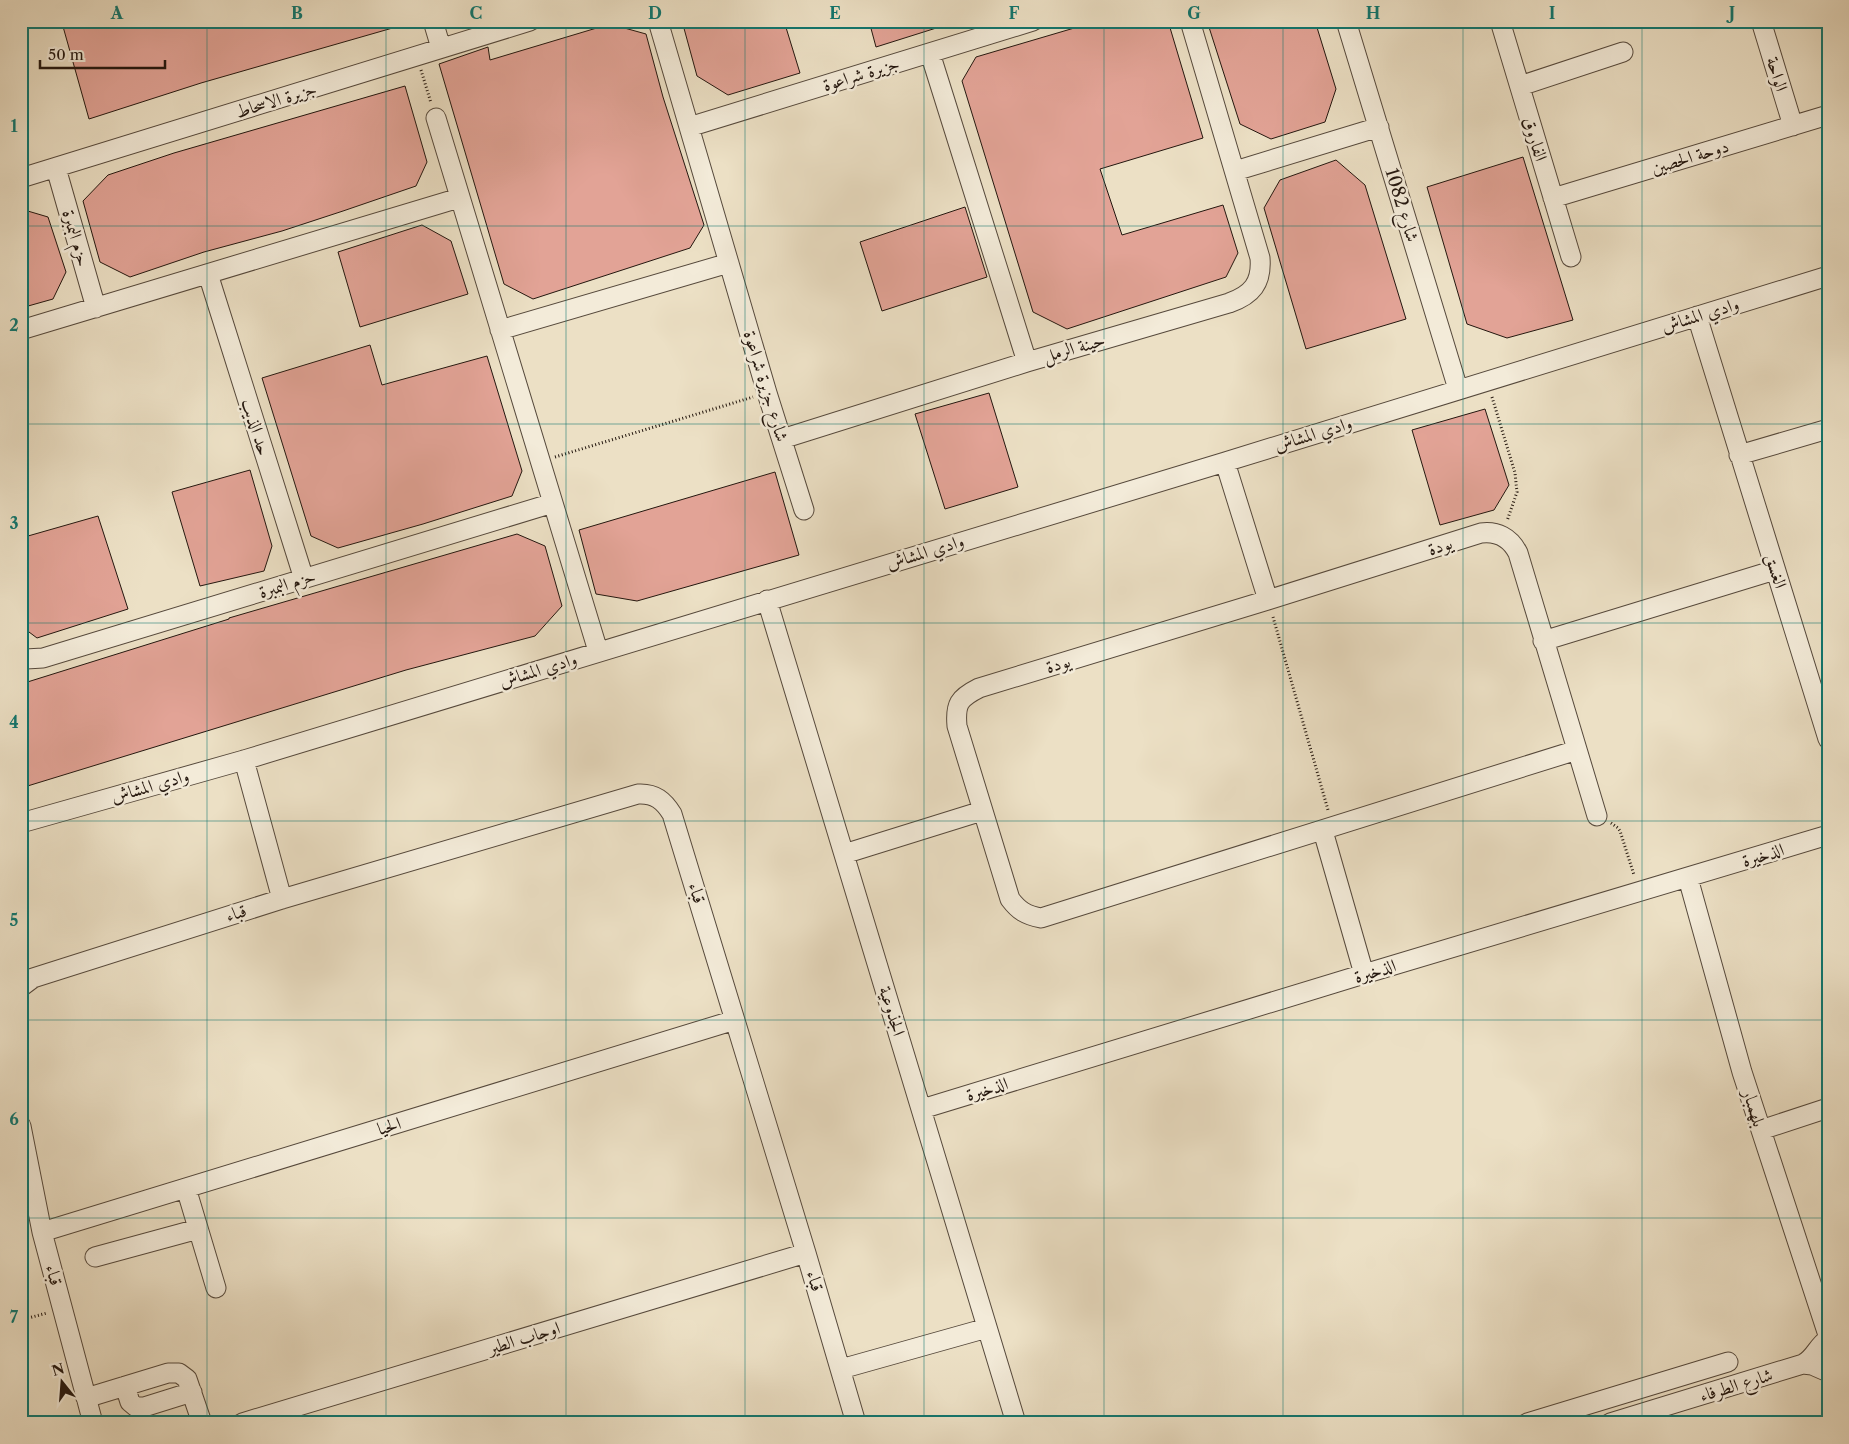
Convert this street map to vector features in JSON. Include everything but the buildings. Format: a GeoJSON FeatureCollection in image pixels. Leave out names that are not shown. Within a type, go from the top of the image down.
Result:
{"type":"FeatureCollection","features":[{"type":"Feature","properties":{"kind":"street"},"geometry":{"type":"LineString","coordinates":[[433,21],[441,48]]}},
{"type":"Feature","properties":{"kind":"street","name":"جزيرة الاسحاط"},"geometry":{"type":"LineString","coordinates":[[21,178],[530,21]]}},
{"type":"Feature","properties":{"kind":"street","name":"شارع جزيرة شراعوة"},"geometry":{"type":"LineString","coordinates":[[658,21],[767,393],[804,510]]}},
{"type":"Feature","properties":{"kind":"street","name":"جزيرة شراعوة"},"geometry":{"type":"LineString","coordinates":[[689,127],[1033,21]]}},
{"type":"Feature","properties":{"kind":"street","name":"حينة الرمل"},"geometry":{"type":"LineString","coordinates":[[930,53],[1027,362],[1229,303],[1249,293],[1256,285],[1259,277],[1260,258],[1190,21]]}},
{"type":"Feature","properties":{"kind":"street","name":"شارع 1082"},"geometry":{"type":"LineString","coordinates":[[1346,21],[1458,389]]}},
{"type":"Feature","properties":{"kind":"street","name":"الفاروق"},"geometry":{"type":"LineString","coordinates":[[1500,21],[1571,257]]}},
{"type":"Feature","properties":{"kind":"street","name":"الواحة"},"geometry":{"type":"LineString","coordinates":[[1761,21],[1793,126]]}},
{"type":"Feature","properties":{"kind":"street"},"geometry":{"type":"LineString","coordinates":[[1520,86],[1623,52]]}},
{"type":"Feature","properties":{"kind":"street","name":"دوحة الحصين"},"geometry":{"type":"LineString","coordinates":[[1553,198],[1828,115]]}},
{"type":"Feature","properties":{"kind":"street"},"geometry":{"type":"LineString","coordinates":[[436,118],[598,651]]}},
{"type":"Feature","properties":{"kind":"street"},"geometry":{"type":"LineString","coordinates":[[1235,171],[1378,128]]}},
{"type":"Feature","properties":{"kind":"street","name":"حزم البمبرة"},"geometry":{"type":"LineString","coordinates":[[56,168],[96,308]]}},
{"type":"Feature","properties":{"kind":"street"},"geometry":{"type":"LineString","coordinates":[[21,330],[460,198]]}},
{"type":"Feature","properties":{"kind":"street"},"geometry":{"type":"LineString","coordinates":[[500,330],[729,263]]}},
{"type":"Feature","properties":{"kind":"street","name":"حد الذيب"},"geometry":{"type":"LineString","coordinates":[[208,274],[304,579]]}},
{"type":"Feature","properties":{"kind":"street","name":"وادي المشاش"},"geometry":{"type":"LineString","coordinates":[[21,823],[244,760],[1225,462],[1828,276]]}},
{"type":"Feature","properties":{"kind":"street","name":"الغسق"},"geometry":{"type":"LineString","coordinates":[[1697,316],[1775,570],[1820,686],[1828,739]]}},
{"type":"Feature","properties":{"kind":"street"},"geometry":{"type":"LineString","coordinates":[[782,439],[1027,362]]}},
{"type":"Feature","properties":{"kind":"street"},"geometry":{"type":"LineString","coordinates":[[1739,454],[1828,429]]}},
{"type":"Feature","properties":{"kind":"street"},"geometry":{"type":"LineString","coordinates":[[1225,462],[1268,600]]}},
{"type":"Feature","properties":{"kind":"street","name":"حزم البمبرة"},"geometry":{"type":"LineString","coordinates":[[21,657],[26,659],[43,658],[553,503]]}},
{"type":"Feature","properties":{"kind":"street","name":"يودة"},"geometry":{"type":"LineString","coordinates":[[1501,535],[1492,532],[1481,533],[979,688],[967,694],[959,702],[956,711],[957,726],[1010,900],[1018,910],[1026,915],[1041,918],[1576,750]]}},
{"type":"Feature","properties":{"kind":"street"},"geometry":{"type":"LineString","coordinates":[[1501,535],[1514,546],[1518,553],[1543,642],[1597,816]]}},
{"type":"Feature","properties":{"kind":"street"},"geometry":{"type":"LineString","coordinates":[[1543,642],[1775,570]]}},
{"type":"Feature","properties":{"kind":"street","name":"الجذوعية"},"geometry":{"type":"LineString","coordinates":[[767,600],[1016,1423]]}},
{"type":"Feature","properties":{"kind":"street"},"geometry":{"type":"LineString","coordinates":[[244,760],[282,899]]}},
{"type":"Feature","properties":{"kind":"street","name":"قباء"},"geometry":{"type":"LineString","coordinates":[[21,987],[33,978],[282,899],[638,794],[648,793],[664,801],[672,814],[856,1423]]}},
{"type":"Feature","properties":{"kind":"street"},"geometry":{"type":"LineString","coordinates":[[844,854],[982,811]]}},
{"type":"Feature","properties":{"kind":"street"},"geometry":{"type":"LineString","coordinates":[[1328,829],[1364,974]]}},
{"type":"Feature","properties":{"kind":"street","name":"الذخيرة"},"geometry":{"type":"LineString","coordinates":[[922,1109],[1828,835]]}},
{"type":"Feature","properties":{"kind":"street","name":"بلهمبار"},"geometry":{"type":"LineString","coordinates":[[1688,878],[1742,1072],[1828,1335]]}},
{"type":"Feature","properties":{"kind":"street","name":"الحيا"},"geometry":{"type":"LineString","coordinates":[[42,1232],[735,1020]]}},
{"type":"Feature","properties":{"kind":"street"},"geometry":{"type":"LineString","coordinates":[[1761,1130],[1828,1108]]}},
{"type":"Feature","properties":{"kind":"street","name":"قباء"},"geometry":{"type":"LineString","coordinates":[[21,1126],[42,1232],[93,1423]]}},
{"type":"Feature","properties":{"kind":"street"},"geometry":{"type":"LineString","coordinates":[[186,1188],[216,1288]]}},
{"type":"Feature","properties":{"kind":"street"},"geometry":{"type":"LineString","coordinates":[[95,1257],[198,1228]]}},
{"type":"Feature","properties":{"kind":"street","name":"اوجاب الطير"},"geometry":{"type":"LineString","coordinates":[[242,1423],[806,1253]]}},
{"type":"Feature","properties":{"kind":"street"},"geometry":{"type":"LineString","coordinates":[[841,1369],[987,1328]]}},
{"type":"Feature","properties":{"kind":"street"},"geometry":{"type":"LineString","coordinates":[[1804,1364],[1813,1358],[1819,1347],[1828,1339]]}},
{"type":"Feature","properties":{"kind":"street"},"geometry":{"type":"LineString","coordinates":[[1527,1423],[1728,1362]]}},
{"type":"Feature","properties":{"kind":"street"},"geometry":{"type":"LineString","coordinates":[[1804,1364],[1812,1365],[1828,1372]]}},
{"type":"Feature","properties":{"kind":"street","name":"شارع الطرفاء"},"geometry":{"type":"LineString","coordinates":[[1610,1423],[1804,1364]]}},
{"type":"Feature","properties":{"kind":"street"},"geometry":{"type":"LineString","coordinates":[[86,1398],[168,1373],[179,1373],[187,1379],[202,1423]]}},
{"type":"Feature","properties":{"kind":"path"},"geometry":{"type":"LineString","coordinates":[[417,56],[436,118]]}},
{"type":"Feature","properties":{"kind":"path"},"geometry":{"type":"LineString","coordinates":[[1487,380],[1515,473],[1517,492],[1512,512],[1501,535]]}},
{"type":"Feature","properties":{"kind":"path"},"geometry":{"type":"LineString","coordinates":[[540,461],[767,393]]}},
{"type":"Feature","properties":{"kind":"path"},"geometry":{"type":"LineString","coordinates":[[1268,600],[1328,829]]}},
{"type":"Feature","properties":{"kind":"path"},"geometry":{"type":"LineString","coordinates":[[1828,766],[1828,776]]}},
{"type":"Feature","properties":{"kind":"path"},"geometry":{"type":"LineString","coordinates":[[1597,816],[1618,828],[1640,893]]}},
{"type":"Feature","properties":{"kind":"path"},"geometry":{"type":"LineString","coordinates":[[21,1320],[62,1309]]}}]}
